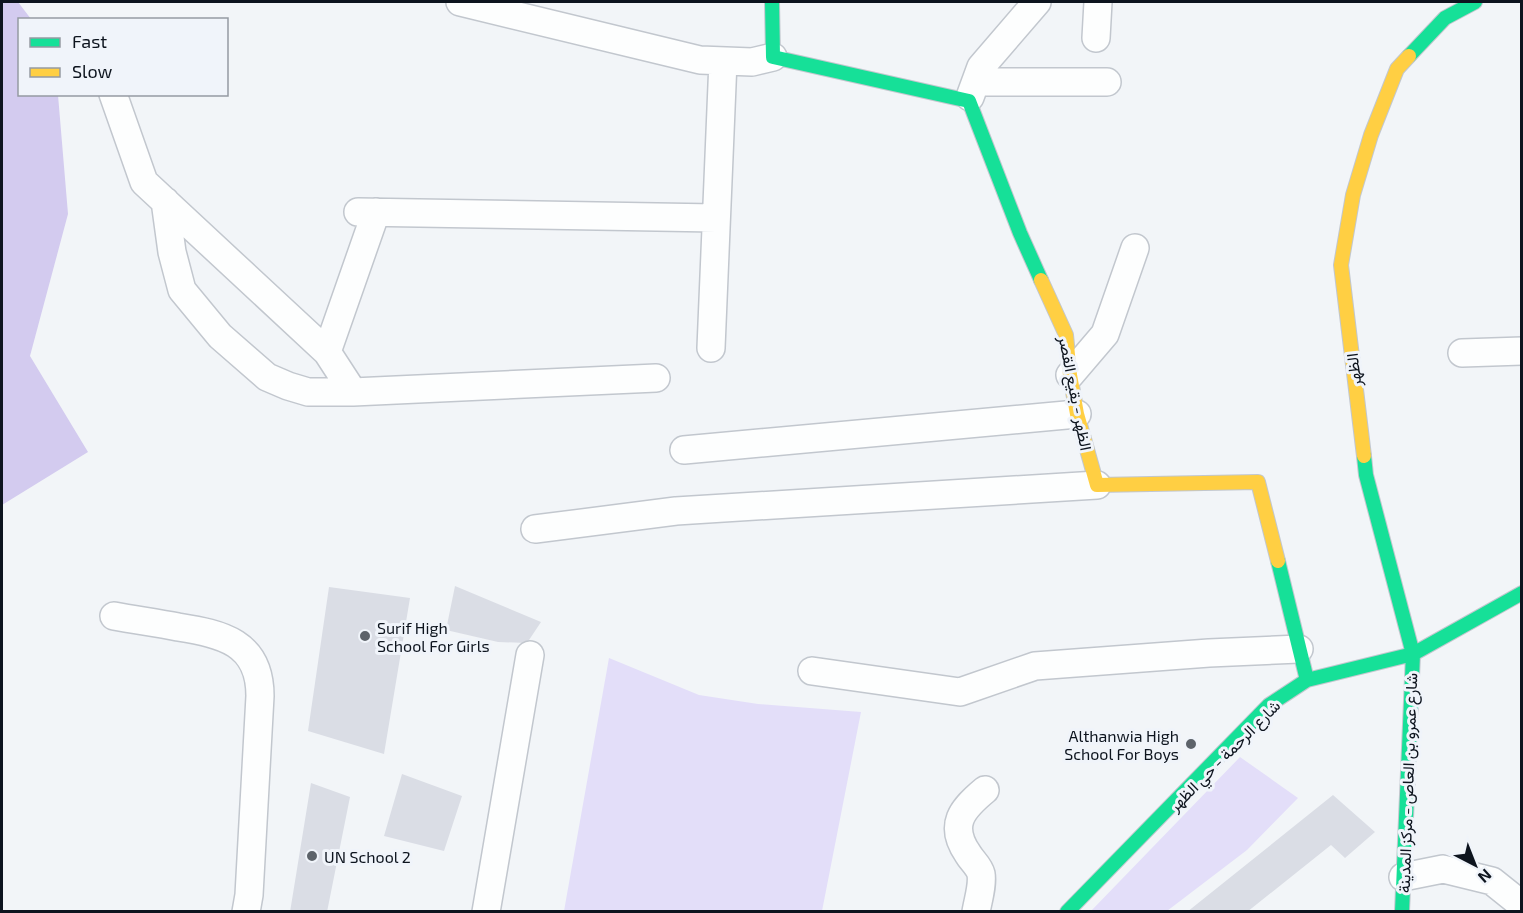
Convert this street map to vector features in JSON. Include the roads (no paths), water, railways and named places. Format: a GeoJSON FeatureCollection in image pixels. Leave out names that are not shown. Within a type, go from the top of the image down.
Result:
{"type":"FeatureCollection","features":[{"type":"Feature","properties":{"kind":"street"},"geometry":{"type":"LineString","coordinates":[[460,2],[700,60],[752,62],[773,57],[972,91],[1107,82]]}},
{"type":"Feature","properties":{"kind":"street"},"geometry":{"type":"LineString","coordinates":[[772,2],[773,57]]}},
{"type":"Feature","properties":{"kind":"street"},"geometry":{"type":"LineString","coordinates":[[972,91],[981,67],[1037,2]]}},
{"type":"Feature","properties":{"kind":"street"},"geometry":{"type":"LineString","coordinates":[[1096,38],[1098,2]]}},
{"type":"Feature","properties":{"kind":"street","name":"الظهر"},"geometry":{"type":"LineString","coordinates":[[1413,654],[1366,475],[1341,265],[1353,195],[1371,135],[1397,69],[1445,18],[1475,2]]}},
{"type":"Feature","properties":{"kind":"street"},"geometry":{"type":"LineString","coordinates":[[711,348],[723,61]]}},
{"type":"Feature","properties":{"kind":"street","name":"الظهر - بقيع القصر"},"geometry":{"type":"LineString","coordinates":[[972,91],[1020,233],[1066,335],[1077,414],[1097,485]]}},
{"type":"Feature","properties":{"kind":"street"},"geometry":{"type":"LineString","coordinates":[[114,96],[144,182],[327,352],[353,392]]}},
{"type":"Feature","properties":{"kind":"street"},"geometry":{"type":"LineString","coordinates":[[165,201],[172,252],[182,290],[220,336],[267,376],[288,386],[308,392],[353,392],[656,378]]}},
{"type":"Feature","properties":{"kind":"street"},"geometry":{"type":"LineString","coordinates":[[327,352],[366,212],[716,218]]}},
{"type":"Feature","properties":{"kind":"street"},"geometry":{"type":"LineString","coordinates":[[1070,375],[1105,334],[1135,248]]}},
{"type":"Feature","properties":{"kind":"street"},"geometry":{"type":"LineString","coordinates":[[1462,353],[1521,351]]}},
{"type":"Feature","properties":{"kind":"street"},"geometry":{"type":"LineString","coordinates":[[684,450],[1077,414]]}},
{"type":"Feature","properties":{"kind":"street"},"geometry":{"type":"LineString","coordinates":[[535,529],[676,511],[1097,485],[1258,482],[1307,680]]}},
{"type":"Feature","properties":{"kind":"street"},"geometry":{"type":"LineString","coordinates":[[1413,654],[1521,593]]}},
{"type":"Feature","properties":{"kind":"street"},"geometry":{"type":"LineString","coordinates":[[114,616],[221,635],[237,645],[255,667],[260,685],[260,696],[249,895],[246,912]]}},
{"type":"Feature","properties":{"kind":"street"},"geometry":{"type":"LineString","coordinates":[[812,671],[960,692],[1035,666],[1186,654],[1299,649]]}},
{"type":"Feature","properties":{"kind":"street","name":"شارع الرحمة - حي الظهر"},"geometry":{"type":"LineString","coordinates":[[1067,912],[1269,705],[1307,680],[1413,654]]}},
{"type":"Feature","properties":{"kind":"street","name":"شارع عمرو بن العاص - مركز المدينة"},"geometry":{"type":"LineString","coordinates":[[1402,912],[1413,654]]}},
{"type":"Feature","properties":{"kind":"street"},"geometry":{"type":"LineString","coordinates":[[486,912],[530,655]]}},
{"type":"Feature","properties":{"kind":"street"},"geometry":{"type":"LineString","coordinates":[[976,912],[981,875],[978,867],[963,847],[959,824],[964,808],[985,790]]}},
{"type":"Feature","properties":{"kind":"street"},"geometry":{"type":"LineString","coordinates":[[1403,877],[1443,869],[1492,881],[1521,905]]}},
{"type":"Feature","properties":{"kind":"place","name":"Surif High School For Girls"},"geometry":{"type":"Point","coordinates":[365,636]}},
{"type":"Feature","properties":{"kind":"place","name":"Althanwia High School For Boys"},"geometry":{"type":"Point","coordinates":[1191,744]}},
{"type":"Feature","properties":{"kind":"place","name":"UN School 2"},"geometry":{"type":"Point","coordinates":[312,856]}}]}
